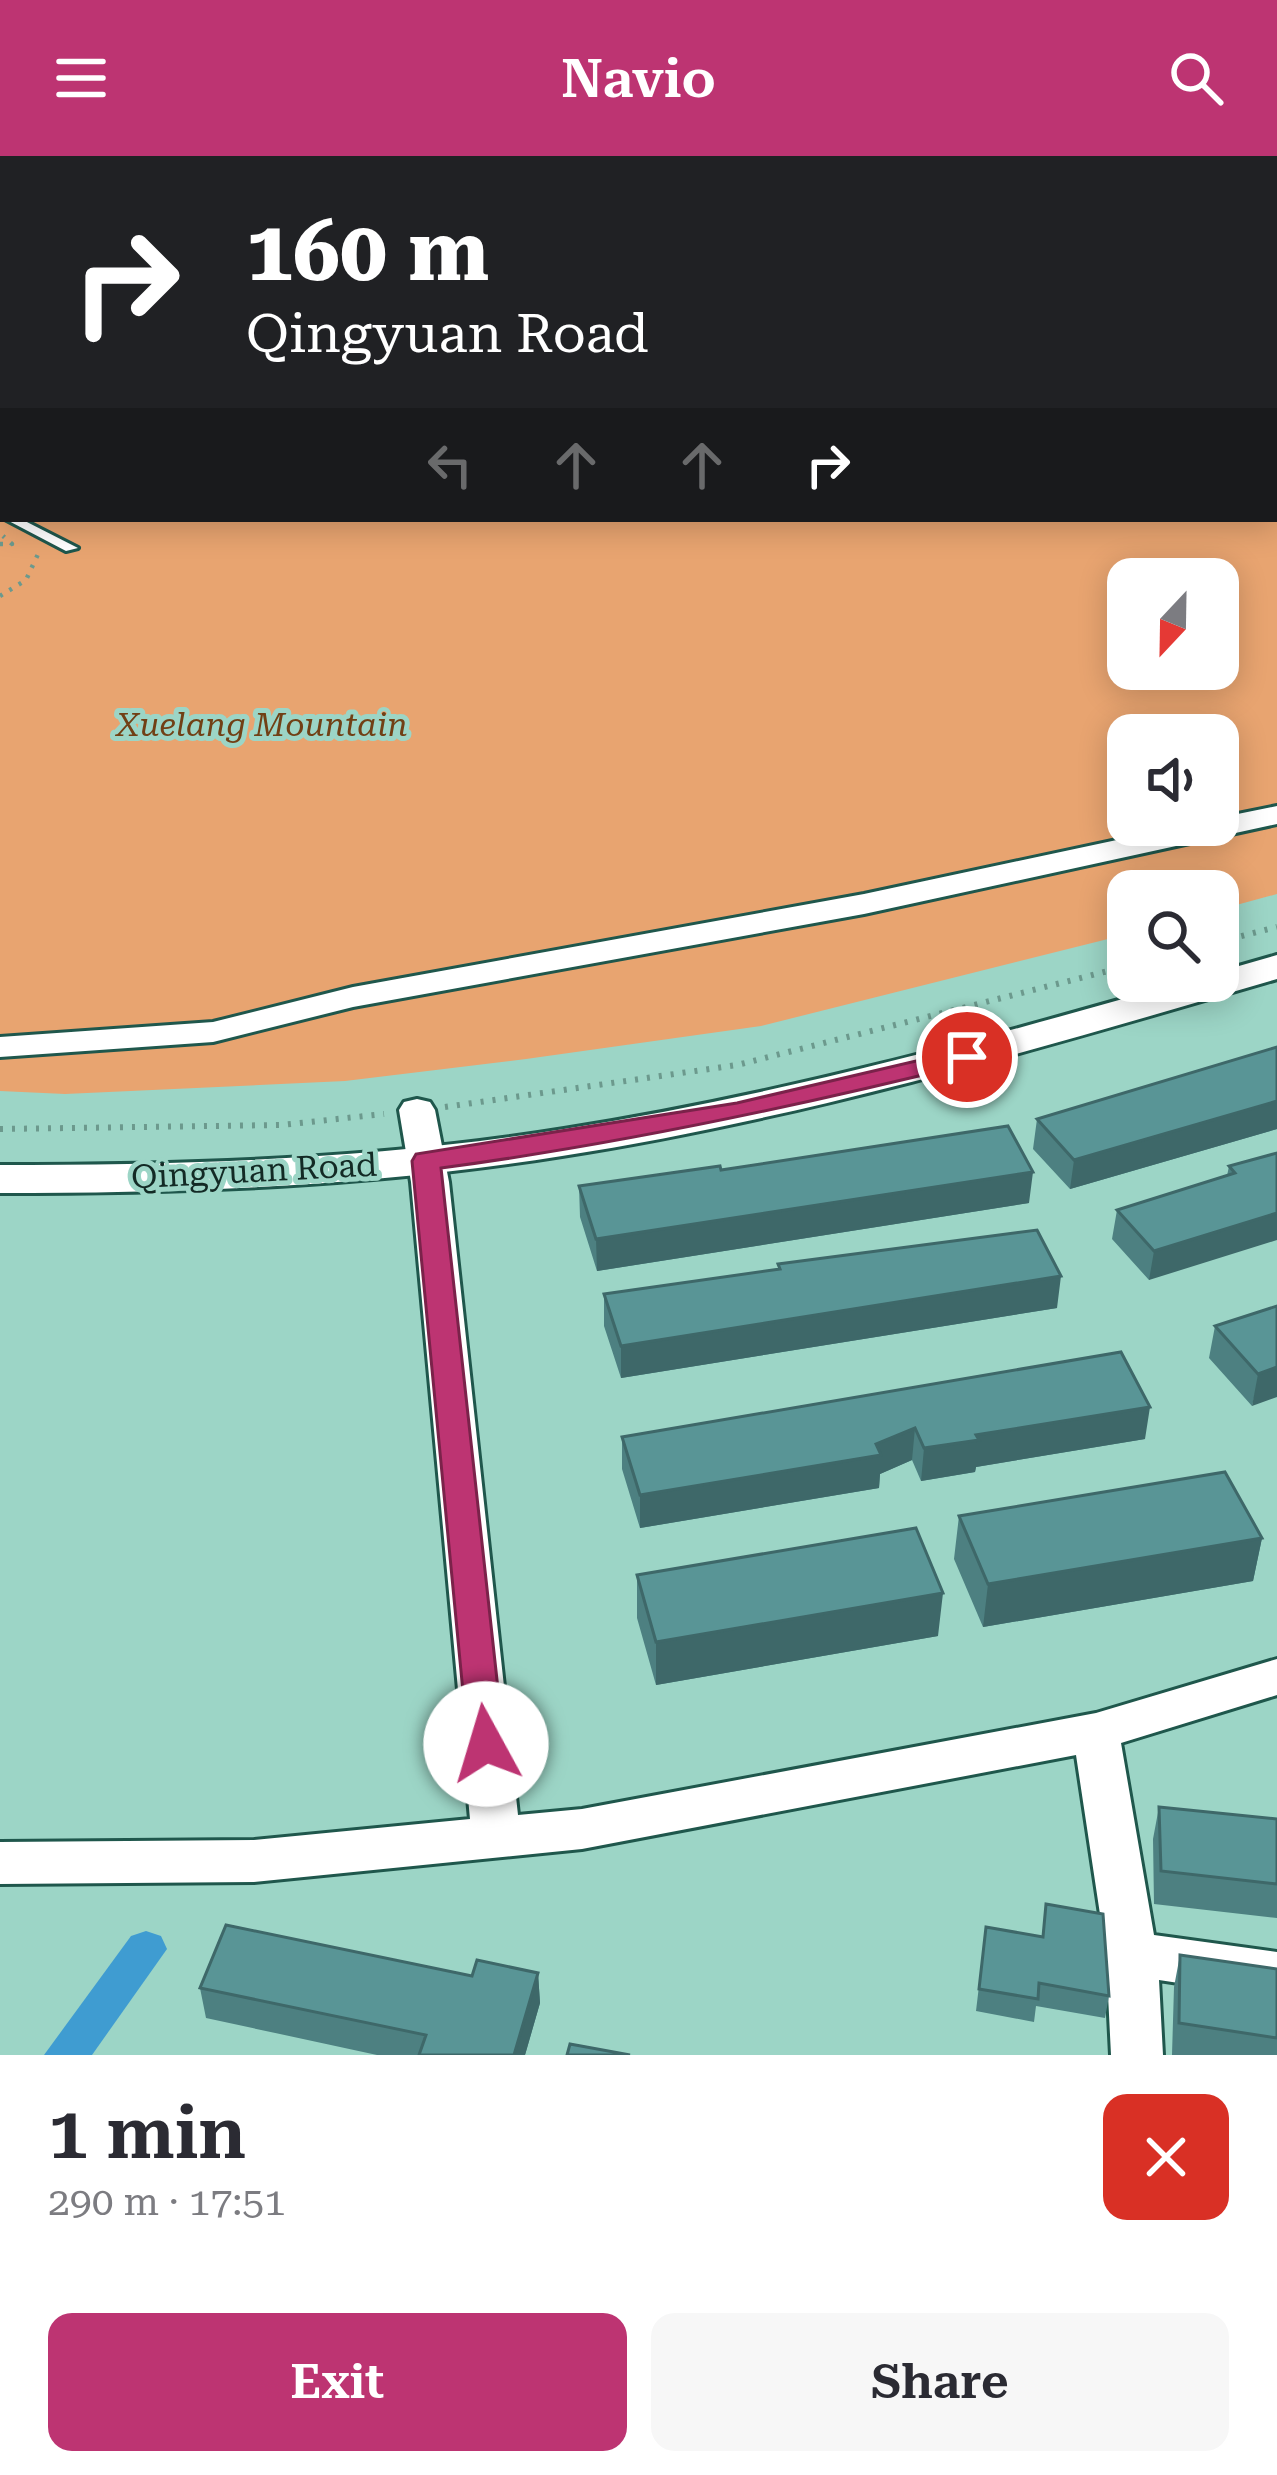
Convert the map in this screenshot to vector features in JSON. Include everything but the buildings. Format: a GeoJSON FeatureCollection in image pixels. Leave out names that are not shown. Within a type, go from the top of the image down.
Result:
{"type":"FeatureCollection","features":[{"type":"Feature","properties":{"kind":"street"},"geometry":{"type":"LineString","coordinates":[[0,1047],[213,1032],[353,997],[865,904],[1277,815]]}},
{"type":"Feature","properties":{"kind":"street"},"geometry":{"type":"LineString","coordinates":[[1239,954],[1277,943]]}},
{"type":"Feature","properties":{"kind":"street","name":"Qingyuan Road"},"geometry":{"type":"LineString","coordinates":[[0,1151],[269,1151],[422,1136],[562,1143],[922,1069],[1277,968]]}},
{"type":"Feature","properties":{"kind":"street","name":"Qingyuan Road"},"geometry":{"type":"LineString","coordinates":[[0,1179],[219,1174],[422,1136],[766,1082],[924,1045],[1107,992]]}},
{"type":"Feature","properties":{"kind":"street"},"geometry":{"type":"LineString","coordinates":[[422,1136],[496,1838]]}},
{"type":"Feature","properties":{"kind":"street"},"geometry":{"type":"LineString","coordinates":[[0,1863],[254,1861],[582,1829],[1096,1732],[1277,1677]]}},
{"type":"Feature","properties":{"kind":"street"},"geometry":{"type":"LineString","coordinates":[[1096,1732],[1132,1954],[1137,2055]]}},
{"type":"Feature","properties":{"kind":"street"},"geometry":{"type":"LineString","coordinates":[[1132,1954],[1277,1975]]}},
{"type":"Feature","properties":{"kind":"lane"},"geometry":{"type":"LineString","coordinates":[[15,522],[70,548]]}},
{"type":"Feature","properties":{"kind":"path"},"geometry":{"type":"LineString","coordinates":[[0,534],[12,544],[0,544]]}},
{"type":"Feature","properties":{"kind":"path"},"geometry":{"type":"LineString","coordinates":[[0,596],[14,591],[33,573],[42,537]]}},
{"type":"Feature","properties":{"kind":"path"},"geometry":{"type":"LineString","coordinates":[[1239,937],[1277,927]]}},
{"type":"Feature","properties":{"kind":"path","name":"Qingyuan Road"},"geometry":{"type":"LineString","coordinates":[[0,1129],[281,1125],[422,1136],[737,1065],[1107,971]]}},
{"type":"Feature","properties":{"kind":"green space","name":"Xuelang Mountain"},"geometry":{"type":"Polygon","coordinates":[[[0,522],[1277,522],[1277,894],[1239,904],[1239,870],[1107,870],[1107,939],[761,1026],[345,1081],[65,1094],[0,1091],[0,522]]]}},
{"type":"Feature","properties":{"kind":"waterway"},"geometry":{"type":"LineString","coordinates":[[66,2055],[146,1949]]}},
{"type":"Feature","properties":{"kind":"route"},"geometry":{"type":"LineString","coordinates":[[486,1744],[426,1161],[737,1112],[967,1057]]}}]}
